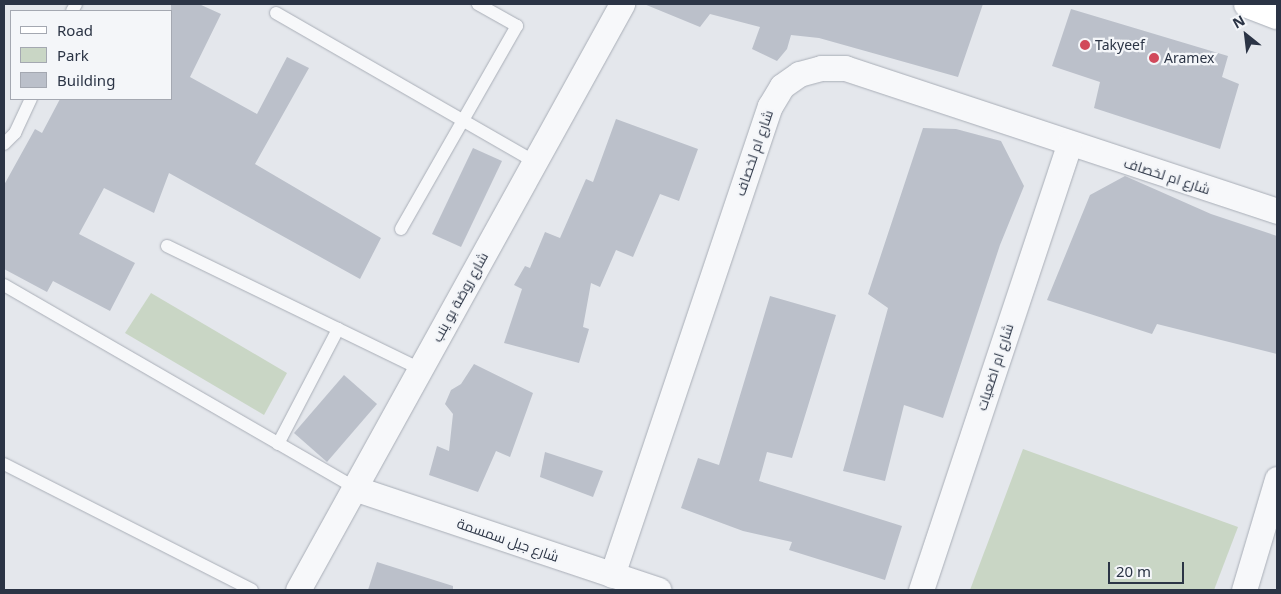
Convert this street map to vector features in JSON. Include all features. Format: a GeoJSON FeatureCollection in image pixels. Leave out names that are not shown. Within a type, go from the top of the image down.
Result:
{"type":"FeatureCollection","features":[{"type":"Feature","properties":{"kind":"street","name":"شارع روضة بو ينب"},"geometry":{"type":"LineString","coordinates":[[298,590],[357,489],[420,369],[622,4]]}},
{"type":"Feature","properties":{"kind":"street"},"geometry":{"type":"LineString","coordinates":[[1248,4],[1277,16]]}},
{"type":"Feature","properties":{"kind":"street","name":"شارع ام لخصاف"},"geometry":{"type":"LineString","coordinates":[[612,575],[770,106],[782,86],[806,72],[821,68],[845,68],[1069,144],[1277,211]]}},
{"type":"Feature","properties":{"kind":"street","name":"شارع ام اضعيات"},"geometry":{"type":"LineString","coordinates":[[921,590],[1069,144]]}},
{"type":"Feature","properties":{"kind":"street"},"geometry":{"type":"LineString","coordinates":[[1244,590],[1277,479]]}},
{"type":"Feature","properties":{"kind":"street","name":"شارع جبل سمسمة"},"geometry":{"type":"LineString","coordinates":[[357,489],[659,590]]}},
{"type":"Feature","properties":{"kind":"lane"},"geometry":{"type":"LineString","coordinates":[[401,229],[517,26],[478,4]]}},
{"type":"Feature","properties":{"kind":"lane"},"geometry":{"type":"LineString","coordinates":[[276,13],[535,162]]}},
{"type":"Feature","properties":{"kind":"lane"},"geometry":{"type":"LineString","coordinates":[[4,144],[15,132],[31,100]]}},
{"type":"Feature","properties":{"kind":"lane"},"geometry":{"type":"LineString","coordinates":[[167,246],[420,369]]}},
{"type":"Feature","properties":{"kind":"lane"},"geometry":{"type":"LineString","coordinates":[[4,285],[357,489]]}},
{"type":"Feature","properties":{"kind":"lane"},"geometry":{"type":"LineString","coordinates":[[278,444],[338,329]]}},
{"type":"Feature","properties":{"kind":"lane"},"geometry":{"type":"LineString","coordinates":[[4,464],[252,590]]}},
{"type":"Feature","properties":{"kind":"green space"},"geometry":{"type":"Polygon","coordinates":[[[151,293],[287,373],[264,415],[125,333],[151,293]]]}},
{"type":"Feature","properties":{"kind":"green space"},"geometry":{"type":"Polygon","coordinates":[[[1023,449],[1238,527],[1214,590],[970,590],[1023,449]]]}},
{"type":"Feature","properties":{"kind":"building"},"geometry":{"type":"Polygon","coordinates":[[[171,4],[199,4],[221,14],[190,77],[257,114],[287,57],[309,68],[255,164],[381,238],[360,279],[169,173],[154,213],[104,188],[79,234],[135,263],[110,311],[53,281],[47,292],[4,269],[4,185],[35,129],[42,133],[59,100],[172,100],[171,4]]]}},
{"type":"Feature","properties":{"kind":"building"},"geometry":{"type":"Polygon","coordinates":[[[644,4],[983,4],[958,77],[819,38],[791,35],[787,49],[777,61],[752,49],[760,27],[710,14],[700,27],[644,4]]]}},
{"type":"Feature","properties":{"kind":"building"},"geometry":{"type":"Polygon","coordinates":[[[1071,9],[1228,56],[1222,77],[1239,84],[1220,149],[1094,108],[1100,82],[1052,66],[1071,9]]]}},
{"type":"Feature","properties":{"kind":"building"},"geometry":{"type":"Polygon","coordinates":[[[616,119],[698,149],[679,201],[660,194],[633,257],[616,250],[600,287],[591,283],[583,327],[589,329],[579,363],[504,343],[522,289],[514,285],[525,266],[530,268],[545,232],[560,238],[586,179],[593,182],[616,119]]]}},
{"type":"Feature","properties":{"kind":"building"},"geometry":{"type":"Polygon","coordinates":[[[923,128],[956,129],[1001,141],[1024,186],[1000,245],[943,418],[904,405],[885,481],[843,471],[888,308],[868,294],[923,128]]]}},
{"type":"Feature","properties":{"kind":"building"},"geometry":{"type":"Polygon","coordinates":[[[473,148],[502,161],[461,247],[432,234],[473,148]]]}},
{"type":"Feature","properties":{"kind":"building"},"geometry":{"type":"Polygon","coordinates":[[[1125,176],[1211,214],[1277,236],[1277,354],[1157,324],[1152,334],[1047,300],[1090,195],[1125,176]]]}},
{"type":"Feature","properties":{"kind":"building"},"geometry":{"type":"Polygon","coordinates":[[[770,296],[836,315],[792,458],[767,452],[759,481],[902,526],[885,580],[789,550],[792,542],[743,531],[681,508],[698,458],[719,465],[770,296]]]}},
{"type":"Feature","properties":{"kind":"building"},"geometry":{"type":"Polygon","coordinates":[[[474,364],[533,393],[510,457],[496,451],[478,492],[429,475],[437,446],[449,451],[453,414],[445,404],[451,390],[461,384],[474,364]]]}},
{"type":"Feature","properties":{"kind":"building"},"geometry":{"type":"Polygon","coordinates":[[[344,375],[377,404],[327,462],[294,433],[344,375]]]}},
{"type":"Feature","properties":{"kind":"building"},"geometry":{"type":"Polygon","coordinates":[[[545,452],[603,471],[593,497],[540,477],[545,452]]]}},
{"type":"Feature","properties":{"kind":"building"},"geometry":{"type":"Polygon","coordinates":[[[377,562],[453,586],[453,590],[368,590],[377,562]]]}},
{"type":"Feature","properties":{"kind":"place","name":"Takyeef"},"geometry":{"type":"Point","coordinates":[1085,45]}},
{"type":"Feature","properties":{"kind":"place","name":"Aramex"},"geometry":{"type":"Point","coordinates":[1154,58]}}]}
